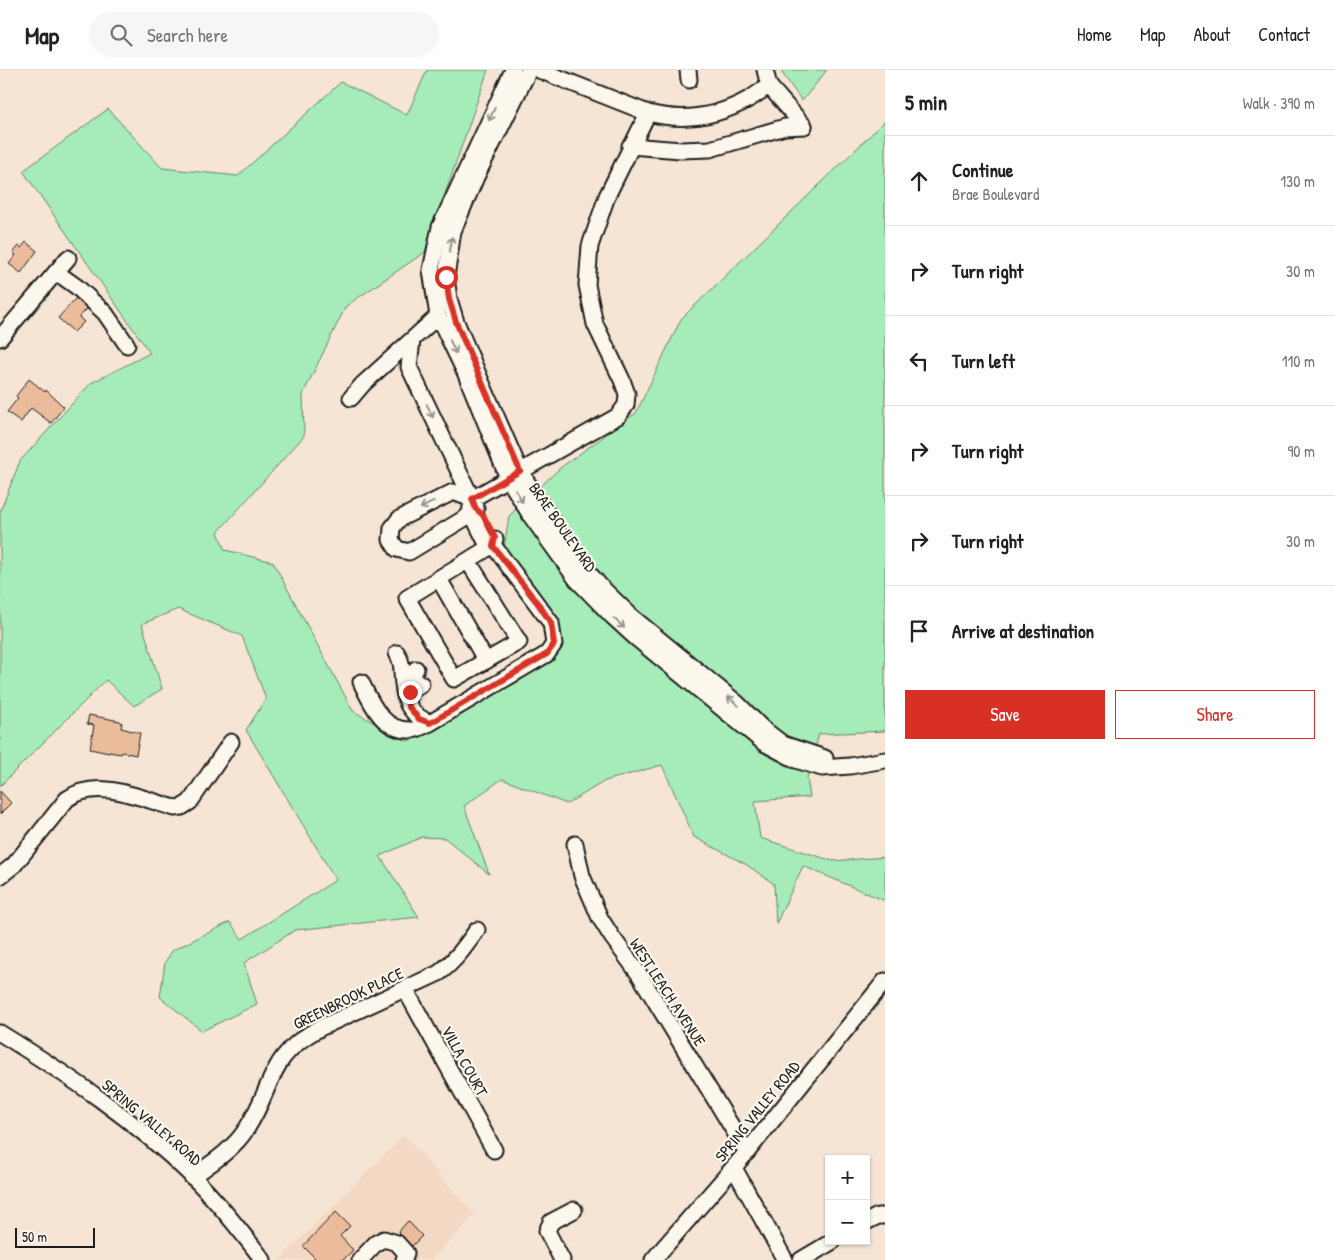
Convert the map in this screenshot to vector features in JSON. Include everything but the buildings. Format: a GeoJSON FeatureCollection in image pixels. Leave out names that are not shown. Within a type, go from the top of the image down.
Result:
{"type":"FeatureCollection","features":[{"type":"Feature","properties":{"kind":"street","name":"BRAE BOULEVARD"},"geometry":{"type":"LineString","coordinates":[[513,70],[440,227],[431,270],[438,316],[514,475]]}},
{"type":"Feature","properties":{"kind":"street","name":"BRAE BOULEVARD"},"geometry":{"type":"LineString","coordinates":[[528,70],[476,177],[453,231],[446,277],[449,299],[456,322],[531,516],[577,580],[612,616],[764,743],[796,760],[822,768],[850,766],[885,760]]}},
{"type":"Feature","properties":{"kind":"street"},"geometry":{"type":"LineString","coordinates":[[539,70],[574,77],[648,113],[683,118],[700,117],[718,112],[742,102],[769,86]]}},
{"type":"Feature","properties":{"kind":"street"},"geometry":{"type":"LineString","coordinates":[[630,146],[681,150],[710,149],[785,127],[804,126],[769,86],[765,70]]}},
{"type":"Feature","properties":{"kind":"street"},"geometry":{"type":"LineString","coordinates":[[474,504],[453,492],[399,519],[392,528],[391,540],[397,549],[409,552],[470,515],[474,504],[514,475],[618,416],[626,405],[627,394],[622,380],[595,324],[587,285],[590,246],[597,222],[630,146],[648,113]]}},
{"type":"Feature","properties":{"kind":"street"},"geometry":{"type":"LineString","coordinates":[[0,338],[68,258]]}},
{"type":"Feature","properties":{"kind":"street"},"geometry":{"type":"LineString","coordinates":[[56,272],[77,287],[105,313],[127,345]]}},
{"type":"Feature","properties":{"kind":"street"},"geometry":{"type":"LineString","coordinates":[[351,398],[363,384],[438,316]]}},
{"type":"Feature","properties":{"kind":"street"},"geometry":{"type":"LineString","coordinates":[[412,340],[409,367],[474,504],[483,515],[495,538],[493,546],[468,561],[439,579],[407,598],[454,679],[519,642],[468,561]]}},
{"type":"Feature","properties":{"kind":"street"},"geometry":{"type":"LineString","coordinates":[[388,363],[400,363],[409,367]]}},
{"type":"Feature","properties":{"kind":"street"},"geometry":{"type":"LineString","coordinates":[[361,682],[372,706],[383,720],[400,729],[413,730],[430,723],[547,654],[554,644],[551,623],[493,546]]}},
{"type":"Feature","properties":{"kind":"street"},"geometry":{"type":"LineString","coordinates":[[439,579],[486,661]]}},
{"type":"Feature","properties":{"kind":"street"},"geometry":{"type":"LineString","coordinates":[[397,654],[403,670],[402,683],[408,706],[419,719],[430,723]]}},
{"type":"Feature","properties":{"kind":"street"},"geometry":{"type":"LineString","coordinates":[[408,706],[405,684],[416,669]]}},
{"type":"Feature","properties":{"kind":"street"},"geometry":{"type":"LineString","coordinates":[[408,706],[410,692],[421,684]]}},
{"type":"Feature","properties":{"kind":"street"},"geometry":{"type":"LineString","coordinates":[[0,876],[14,865],[68,799],[75,794],[96,789],[111,790],[175,808],[182,808],[190,802],[231,742]]}},
{"type":"Feature","properties":{"kind":"street","name":"WEST LEACH AVENUE"},"geometry":{"type":"LineString","coordinates":[[575,844],[582,876],[600,918],[639,974],[747,1152]]}},
{"type":"Feature","properties":{"kind":"street","name":"GREENBROOK PLACE"},"geometry":{"type":"LineString","coordinates":[[192,1177],[223,1154],[247,1128],[271,1075],[290,1048],[303,1037],[320,1028],[439,973],[462,952],[477,930]]}},
{"type":"Feature","properties":{"kind":"street","name":"SPRING VALLEY ROAD"},"geometry":{"type":"LineString","coordinates":[[652,1260],[734,1168],[885,982]]}},
{"type":"Feature","properties":{"kind":"street","name":"VILLA COURT"},"geometry":{"type":"LineString","coordinates":[[405,989],[494,1150]]}},
{"type":"Feature","properties":{"kind":"street","name":"SPRING VALLEY ROAD"},"geometry":{"type":"LineString","coordinates":[[0,1033],[119,1113],[192,1177],[232,1221],[263,1260]]}},
{"type":"Feature","properties":{"kind":"street"},"geometry":{"type":"LineString","coordinates":[[734,1168],[785,1260]]}},
{"type":"Feature","properties":{"kind":"street"},"geometry":{"type":"LineString","coordinates":[[562,1260],[547,1231],[551,1222],[574,1210]]}},
{"type":"Feature","properties":{"kind":"street"},"geometry":{"type":"LineString","coordinates":[[870,1220],[878,1216],[885,1216]]}},
{"type":"Feature","properties":{"kind":"street"},"geometry":{"type":"LineString","coordinates":[[360,1260],[376,1243],[384,1239],[398,1243],[406,1253],[404,1260]]}},
{"type":"Feature","properties":{"kind":"street"},"geometry":{"type":"LineString","coordinates":[[801,1260],[826,1245]]}},
{"type":"Feature","properties":{"kind":"shaded area"},"geometry":{"type":"Polygon","coordinates":[[[404,1135],[475,1215],[431,1260],[279,1260],[404,1135]]]}},
{"type":"Feature","properties":{"kind":"green space"},"geometry":{"type":"Polygon","coordinates":[[[427,70],[488,70],[425,252],[346,306],[303,394],[304,436],[218,532],[225,550],[273,562],[353,711],[408,741],[558,649],[504,548],[509,516],[560,468],[636,413],[681,319],[885,121],[885,731],[819,734],[807,778],[810,797],[755,801],[760,838],[833,861],[885,857],[885,899],[883,900],[803,866],[776,924],[774,884],[747,865],[694,837],[662,765],[605,781],[567,804],[502,779],[464,806],[489,874],[445,838],[422,837],[380,856],[419,917],[295,930],[244,963],[257,1004],[202,1031],[160,997],[165,962],[173,950],[230,922],[242,939],[336,880],[246,730],[266,699],[242,636],[178,609],[142,624],[162,689],[134,706],[106,680],[0,786],[0,512],[20,461],[91,383],[150,353],[23,171],[108,109],[162,168],[238,176],[341,82],[407,115],[427,70]]]}},
{"type":"Feature","properties":{"kind":"green space"},"geometry":{"type":"Polygon","coordinates":[[[782,70],[827,70],[802,101],[782,73],[782,70]]]}},
{"type":"Feature","properties":{"kind":"route"},"geometry":{"type":"LineString","coordinates":[[410,692],[408,706],[419,719],[430,723],[547,654],[554,644],[551,623],[493,546],[495,538],[483,515],[476,509],[472,499],[520,471],[456,322],[449,299],[446,277]]}}]}
